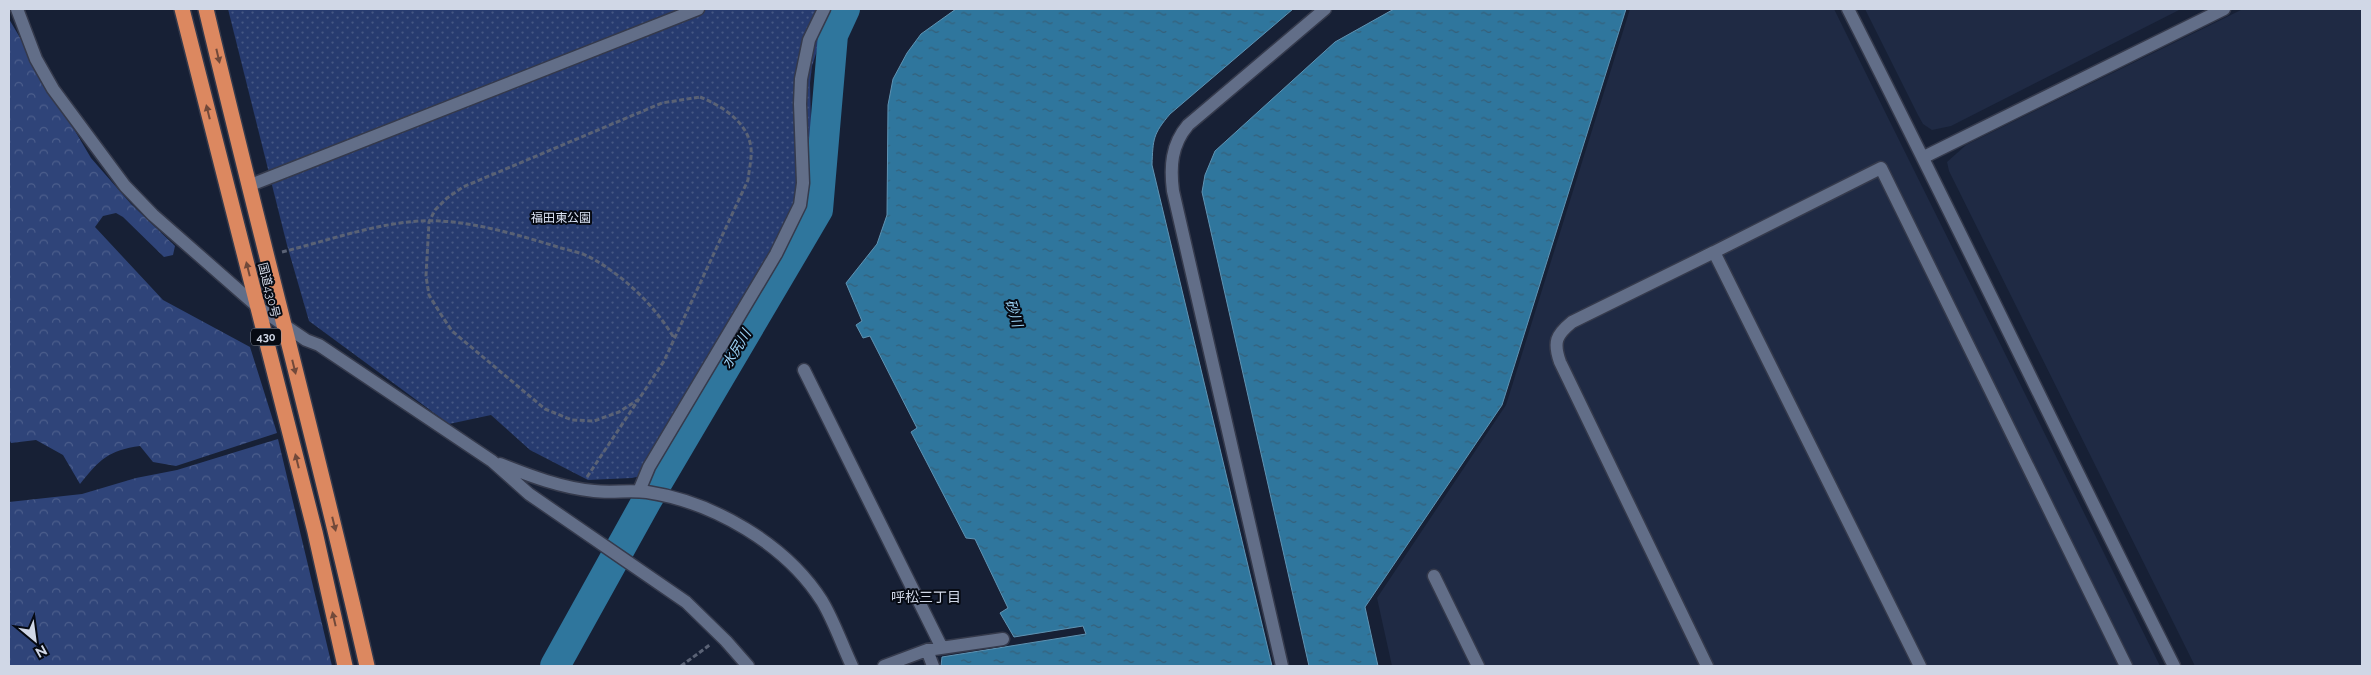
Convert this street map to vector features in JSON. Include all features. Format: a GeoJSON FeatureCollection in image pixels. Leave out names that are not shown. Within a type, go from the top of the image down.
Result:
{"type":"FeatureCollection","features":[{"type":"Feature","properties":{"kind":"highway","name":"国道430号"},"geometry":{"type":"LineString","coordinates":[[182,9],[315,532],[345,666]]}},
{"type":"Feature","properties":{"kind":"highway","name":"国道430号"},"geometry":{"type":"LineString","coordinates":[[206,9],[248,186],[335,527],[367,666]]}},
{"type":"Feature","properties":{"kind":"street"},"geometry":{"type":"LineString","coordinates":[[17,9],[36,59],[52,89],[125,186],[152,215],[258,308],[306,340],[319,345],[492,461],[529,494],[686,602],[722,637],[748,666]]}},
{"type":"Feature","properties":{"kind":"street"},"geometry":{"type":"LineString","coordinates":[[248,186],[698,9]]}},
{"type":"Feature","properties":{"kind":"street"},"geometry":{"type":"LineString","coordinates":[[642,492],[650,467],[776,254],[800,205],[803,183],[801,79],[809,40],[824,9]]}},
{"type":"Feature","properties":{"kind":"street"},"geometry":{"type":"LineString","coordinates":[[1282,666],[1172,191],[1172,161],[1177,141],[1188,125],[1325,9]]}},
{"type":"Feature","properties":{"kind":"street"},"geometry":{"type":"LineString","coordinates":[[1848,9],[1924,157],[2049,418],[2174,666]]}},
{"type":"Feature","properties":{"kind":"street"},"geometry":{"type":"LineString","coordinates":[[1924,157],[2224,9]]}},
{"type":"Feature","properties":{"kind":"street"},"geometry":{"type":"LineString","coordinates":[[1707,666],[1560,362],[1555,347],[1561,331],[1572,322],[1882,168],[2126,666]]}},
{"type":"Feature","properties":{"kind":"street"},"geometry":{"type":"LineString","coordinates":[[1714,252],[1920,666]]}},
{"type":"Feature","properties":{"kind":"street"},"geometry":{"type":"LineString","coordinates":[[804,370],[942,648]]}},
{"type":"Feature","properties":{"kind":"street"},"geometry":{"type":"LineString","coordinates":[[492,461],[535,478],[594,491],[642,492],[661,495],[730,520],[768,543],[794,566],[822,601],[852,666]]}},
{"type":"Feature","properties":{"kind":"street"},"geometry":{"type":"LineString","coordinates":[[1434,576],[1478,666]]}},
{"type":"Feature","properties":{"kind":"street"},"geometry":{"type":"LineString","coordinates":[[884,666],[927,650],[1003,639]]}},
{"type":"Feature","properties":{"kind":"street"},"geometry":{"type":"LineString","coordinates":[[927,650],[933,666]]}},
{"type":"Feature","properties":{"kind":"path"},"geometry":{"type":"LineString","coordinates":[[580,488],[639,399],[664,361],[748,180],[751,149],[748,136],[735,118],[718,104],[700,97],[654,106],[463,187],[435,210],[429,222],[426,276],[430,295],[452,331],[476,352],[545,409],[572,420],[594,422],[619,412],[639,399]]}},
{"type":"Feature","properties":{"kind":"path"},"geometry":{"type":"LineString","coordinates":[[281,252],[397,224],[429,222],[461,224],[526,238],[592,258],[631,286],[667,326],[674,338]]}},
{"type":"Feature","properties":{"kind":"path"},"geometry":{"type":"LineString","coordinates":[[681,666],[722,637]]}},
{"type":"Feature","properties":{"kind":"shaded area"},"geometry":{"type":"Polygon","coordinates":[[[1630,9],[1834,9],[2160,666],[1392,666],[1377,598],[1506,405],[1630,9]]]}},
{"type":"Feature","properties":{"kind":"shaded area"},"geometry":{"type":"Polygon","coordinates":[[[1865,9],[2181,9],[1951,126],[1932,130],[1923,124],[1918,115],[1865,9]]]}},
{"type":"Feature","properties":{"kind":"shaded area"},"geometry":{"type":"Polygon","coordinates":[[[2243,9],[2362,9],[2362,666],[2195,666],[1949,171],[1947,162],[1966,145],[2243,9]]]}},
{"type":"Feature","properties":{"kind":"green space","name":"福田東公園"},"geometry":{"type":"Polygon","coordinates":[[[228,9],[833,9],[826,23],[812,66],[810,83],[812,170],[807,204],[784,253],[661,466],[653,473],[632,478],[588,480],[530,450],[491,415],[449,424],[309,321],[287,245],[228,9]]]}},
{"type":"Feature","properties":{"kind":"green space"},"geometry":{"type":"Polygon","coordinates":[[[9,19],[91,158],[131,204],[175,246],[173,255],[164,257],[123,217],[116,213],[103,216],[95,227],[163,300],[250,347],[277,433],[176,466],[153,462],[140,446],[120,450],[99,462],[80,484],[63,455],[36,440],[11,443],[9,439],[9,19]]]}},
{"type":"Feature","properties":{"kind":"green space"},"geometry":{"type":"Polygon","coordinates":[[[278,439],[332,666],[9,666],[9,502],[82,494],[136,478],[177,470],[278,439]]]}},
{"type":"Feature","properties":{"kind":"water","name":"砂川"},"geometry":{"type":"Polygon","coordinates":[[[956,9],[1293,9],[1170,114],[1155,137],[1152,165],[1272,666],[941,666],[942,657],[1086,634],[1083,626],[1014,637],[1000,613],[1008,608],[975,539],[966,538],[911,432],[917,428],[870,336],[863,338],[856,325],[862,321],[846,283],[877,244],[887,215],[888,105],[893,79],[907,53],[921,34],[956,9]]]}},
{"type":"Feature","properties":{"kind":"water"},"geometry":{"type":"Polygon","coordinates":[[[1394,9],[1626,9],[1502,405],[1365,607],[1378,666],[1309,666],[1202,192],[1205,175],[1215,151],[1335,42],[1394,9]]]}},
{"type":"Feature","properties":{"kind":"waterway","name":"水尻川"},"geometry":{"type":"LineString","coordinates":[[555,666],[646,502],[818,210],[833,35],[845,9]]}},
{"type":"Feature","properties":{"kind":"district","name":"呼松三丁目"},"geometry":{"type":"Point","coordinates":[926,597]}}]}
